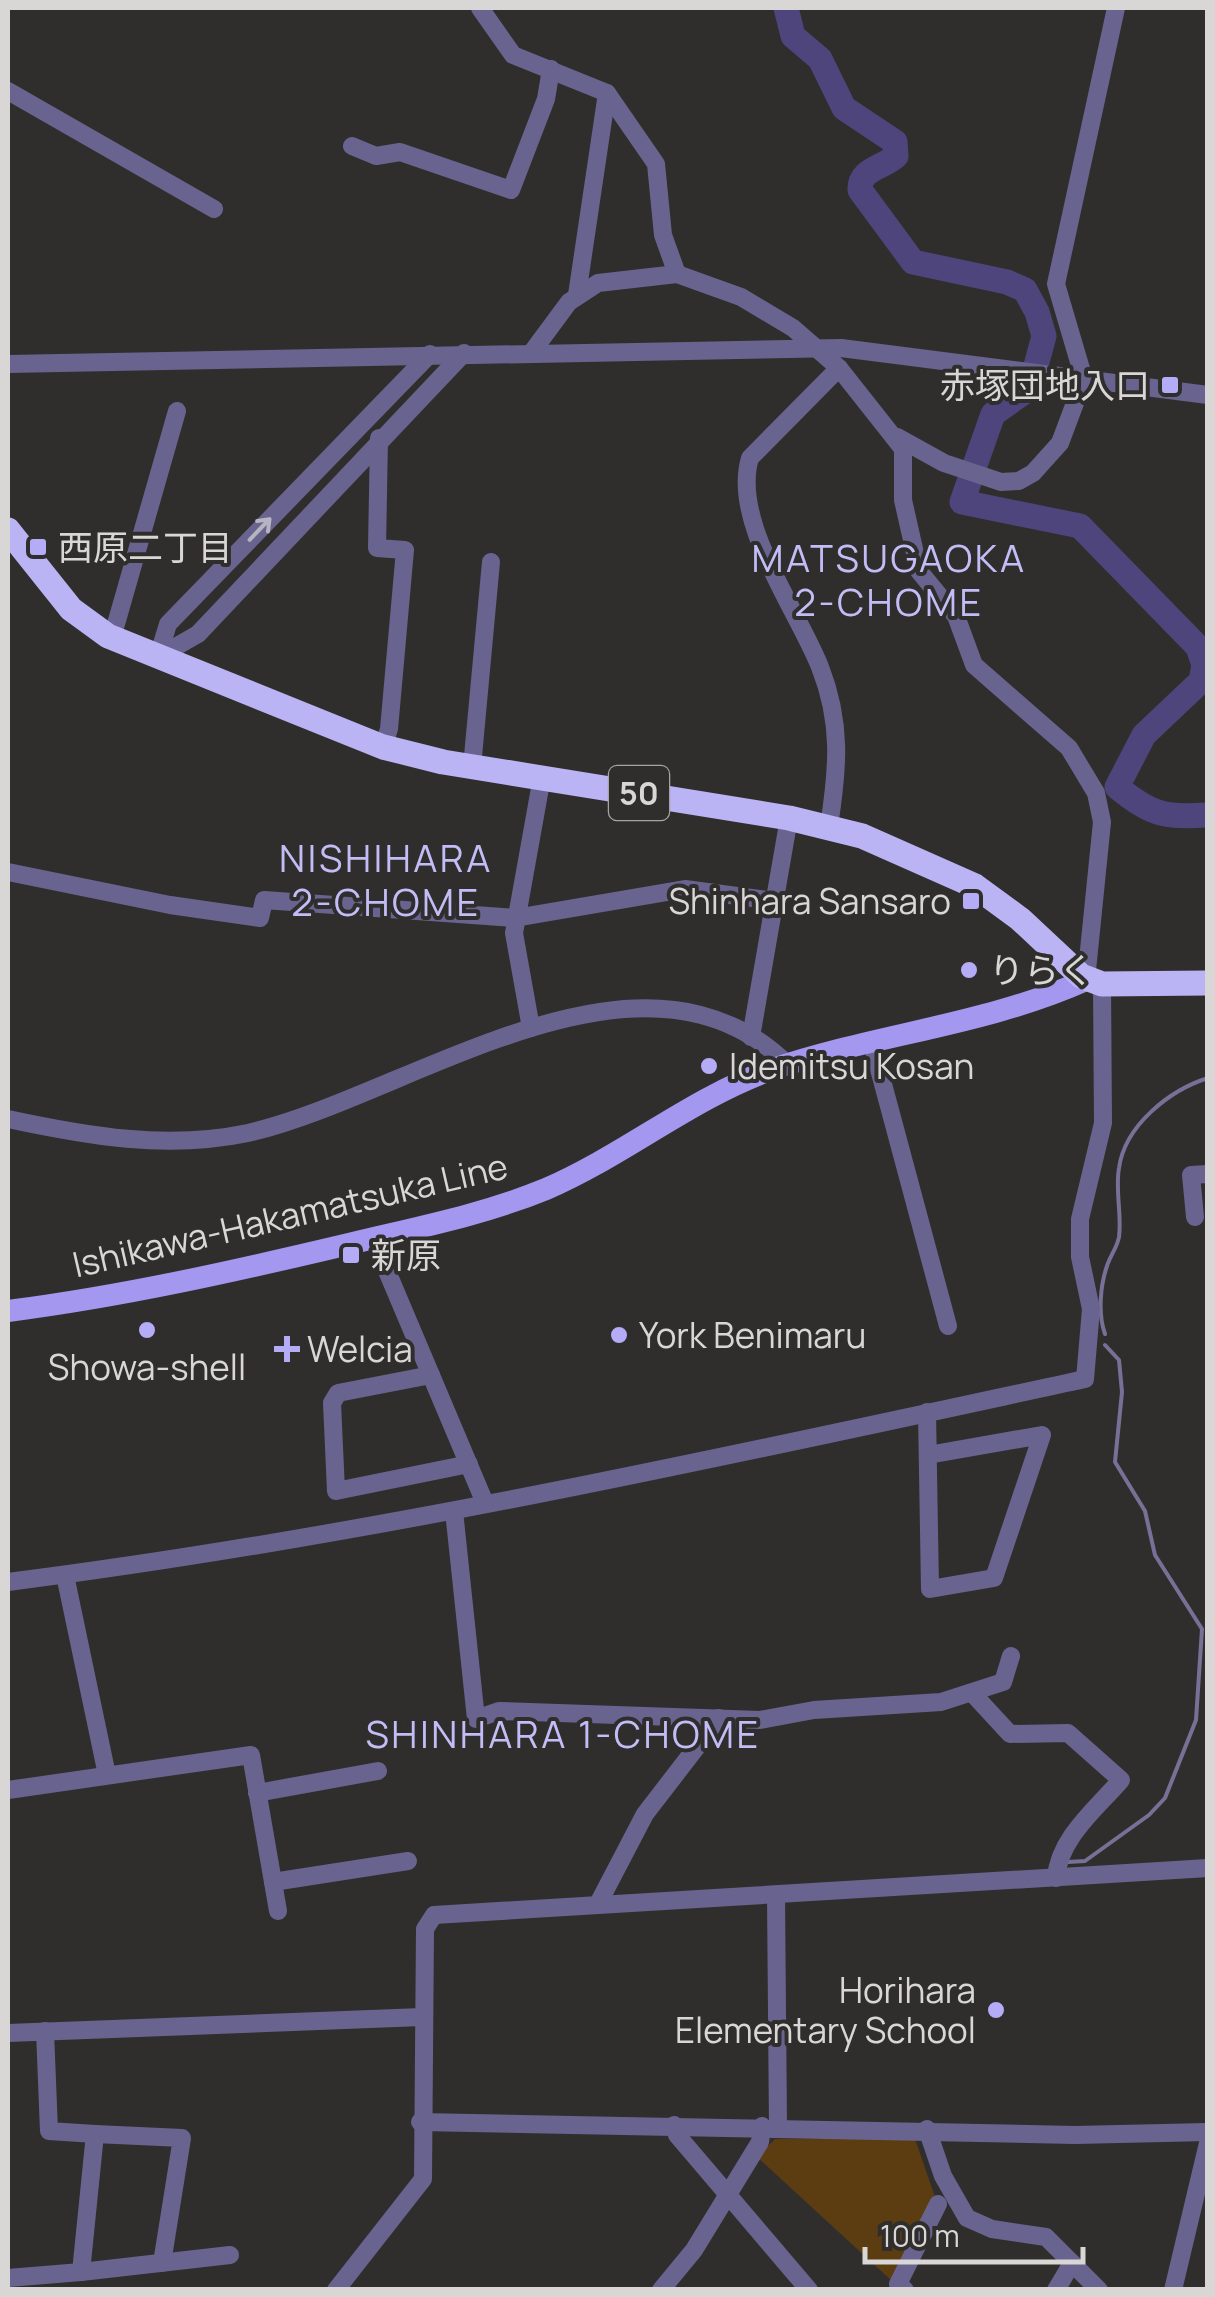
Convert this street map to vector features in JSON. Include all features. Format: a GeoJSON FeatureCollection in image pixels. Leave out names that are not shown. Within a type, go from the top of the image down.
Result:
{"type":"FeatureCollection","features":[{"type":"Feature","properties":{"kind":"highway","name":"50"},"geometry":{"type":"LineString","coordinates":[[8,530],[70,608],[108,636],[158,657],[384,746],[472,767],[829,826],[893,848],[974,886],[1094,982]]}},
{"type":"Feature","properties":{"kind":"highway"},"geometry":{"type":"LineString","coordinates":[[1094,982],[1208,984]]}},
{"type":"Feature","properties":{"kind":"main road","name":"Ishikawa-Hakamatsuka Line"},"geometry":{"type":"LineString","coordinates":[[8,1311],[152,1290],[473,1214],[542,1190],[604,1162],[729,1086],[788,1065],[1030,1004],[1094,982]]}},
{"type":"Feature","properties":{"kind":"street"},"geometry":{"type":"LineString","coordinates":[[480,8],[514,56],[608,93],[656,164],[663,235],[676,274]]}},
{"type":"Feature","properties":{"kind":"street"},"geometry":{"type":"LineString","coordinates":[[896,437],[944,464],[982,479],[1019,480],[1047,462],[1060,443],[1084,380],[1056,284],[1116,8]]}},
{"type":"Feature","properties":{"kind":"street"},"geometry":{"type":"LineString","coordinates":[[352,146],[376,156],[400,152],[511,190],[546,99],[552,69]]}},
{"type":"Feature","properties":{"kind":"street"},"geometry":{"type":"LineString","coordinates":[[8,91],[214,209]]}},
{"type":"Feature","properties":{"kind":"street"},"geometry":{"type":"LineString","coordinates":[[577,294],[608,93]]}},
{"type":"Feature","properties":{"kind":"street"},"geometry":{"type":"LineString","coordinates":[[8,1582],[454,1512],[1085,1380],[1091,1309],[1080,1256],[1080,1219],[1103,1123],[1094,982],[1102,822],[1096,793],[1068,748],[974,666],[956,616],[919,571],[903,500],[902,449],[818,347],[741,297],[676,274],[598,283],[577,294],[532,352]]}},
{"type":"Feature","properties":{"kind":"street"},"geometry":{"type":"LineString","coordinates":[[8,364],[818,347],[980,364],[1208,396]]}},
{"type":"Feature","properties":{"kind":"street"},"geometry":{"type":"LineString","coordinates":[[158,657],[198,634],[464,353]]}},
{"type":"Feature","properties":{"kind":"street"},"geometry":{"type":"LineString","coordinates":[[158,657],[168,624],[430,354]]}},
{"type":"Feature","properties":{"kind":"street"},"geometry":{"type":"LineString","coordinates":[[829,826],[839,740],[819,666],[776,580],[746,474],[750,458],[839,368]]}},
{"type":"Feature","properties":{"kind":"street"},"geometry":{"type":"LineString","coordinates":[[380,407],[377,548],[404,550],[390,729],[384,746]]}},
{"type":"Feature","properties":{"kind":"street"},"geometry":{"type":"LineString","coordinates":[[108,636],[116,624],[178,411]]}},
{"type":"Feature","properties":{"kind":"street"},"geometry":{"type":"LineString","coordinates":[[472,767],[490,562]]}},
{"type":"Feature","properties":{"kind":"street"},"geometry":{"type":"LineString","coordinates":[[531,1028],[515,918],[542,778]]}},
{"type":"Feature","properties":{"kind":"street"},"geometry":{"type":"LineString","coordinates":[[752,1038],[789,818]]}},
{"type":"Feature","properties":{"kind":"street"},"geometry":{"type":"LineString","coordinates":[[8,872],[170,905],[260,918],[264,900],[515,918],[685,888],[774,901]]}},
{"type":"Feature","properties":{"kind":"street"},"geometry":{"type":"LineString","coordinates":[[8,1119],[148,1141],[246,1133],[294,1119],[531,1028],[600,1013],[653,1008],[723,1023],[752,1038],[788,1065]]}},
{"type":"Feature","properties":{"kind":"street"},"geometry":{"type":"LineString","coordinates":[[872,1043],[948,1326]]}},
{"type":"Feature","properties":{"kind":"street"},"geometry":{"type":"LineString","coordinates":[[1196,1217],[1191,1175],[1208,1174]]}},
{"type":"Feature","properties":{"kind":"street"},"geometry":{"type":"LineString","coordinates":[[374,1238],[485,1503]]}},
{"type":"Feature","properties":{"kind":"street"},"geometry":{"type":"LineString","coordinates":[[431,1375],[338,1393],[332,1402],[336,1491],[468,1464]]}},
{"type":"Feature","properties":{"kind":"street"},"geometry":{"type":"LineString","coordinates":[[927,1412],[930,1589],[994,1578],[1042,1436],[928,1455]]}},
{"type":"Feature","properties":{"kind":"street"},"geometry":{"type":"LineString","coordinates":[[454,1512],[476,1719],[499,1712],[760,1720],[814,1710],[941,1702],[974,1695],[1004,1682],[1011,1656]]}},
{"type":"Feature","properties":{"kind":"street"},"geometry":{"type":"LineString","coordinates":[[65,1575],[107,1775]]}},
{"type":"Feature","properties":{"kind":"street"},"geometry":{"type":"LineString","coordinates":[[974,1695],[1010,1734],[1068,1733],[1121,1780],[1068,1841],[1058,1860],[1056,1878]]}},
{"type":"Feature","properties":{"kind":"street"},"geometry":{"type":"LineString","coordinates":[[598,1904],[645,1814],[719,1718]]}},
{"type":"Feature","properties":{"kind":"street"},"geometry":{"type":"LineString","coordinates":[[8,1790],[251,1755],[278,1911]]}},
{"type":"Feature","properties":{"kind":"street"},"geometry":{"type":"LineString","coordinates":[[258,1793],[378,1771]]}},
{"type":"Feature","properties":{"kind":"street"},"geometry":{"type":"LineString","coordinates":[[273,1882],[408,1861]]}},
{"type":"Feature","properties":{"kind":"street"},"geometry":{"type":"LineString","coordinates":[[336,2290],[418,2190],[424,2168],[420,2122],[425,1929],[434,1915],[1208,1868]]}},
{"type":"Feature","properties":{"kind":"street"},"geometry":{"type":"LineString","coordinates":[[660,2290],[694,2250],[770,2126],[776,1894]]}},
{"type":"Feature","properties":{"kind":"street"},"geometry":{"type":"LineString","coordinates":[[8,2033],[422,2018]]}},
{"type":"Feature","properties":{"kind":"street"},"geometry":{"type":"LineString","coordinates":[[45,2031],[50,2131],[182,2138],[162,2263]]}},
{"type":"Feature","properties":{"kind":"street"},"geometry":{"type":"LineString","coordinates":[[420,2122],[927,2129],[1076,2135],[1208,2132]]}},
{"type":"Feature","properties":{"kind":"street"},"geometry":{"type":"LineString","coordinates":[[674,2125],[677,2135],[726,2195],[809,2290]]}},
{"type":"Feature","properties":{"kind":"street"},"geometry":{"type":"LineString","coordinates":[[927,2129],[943,2176],[967,2218],[992,2229],[1046,2237],[1099,2290]]}},
{"type":"Feature","properties":{"kind":"street"},"geometry":{"type":"LineString","coordinates":[[81,2272],[94,2134]]}},
{"type":"Feature","properties":{"kind":"street"},"geometry":{"type":"LineString","coordinates":[[1173,2290],[1208,2143]]}},
{"type":"Feature","properties":{"kind":"street"},"geometry":{"type":"LineString","coordinates":[[905,2290],[898,2284],[938,2204]]}},
{"type":"Feature","properties":{"kind":"street"},"geometry":{"type":"LineString","coordinates":[[8,2278],[230,2255]]}},
{"type":"Feature","properties":{"kind":"street"},"geometry":{"type":"LineString","coordinates":[[1056,2290],[1072,2262]]}},
{"type":"Feature","properties":{"kind":"shaded area"},"geometry":{"type":"Polygon","coordinates":[[[775,2139],[915,2139],[935,2197],[893,2282],[757,2157],[775,2139]]]}},
{"type":"Feature","properties":{"kind":"waterway"},"geometry":{"type":"LineString","coordinates":[[786,8],[793,36],[820,59],[844,108],[895,142],[896,156],[868,173],[860,190],[913,262],[1007,282],[1025,290],[1037,312],[1044,336],[1030,388],[993,414],[962,502],[1080,526],[1198,647],[1204,665],[1201,681],[1144,735],[1117,787],[1160,813],[1208,815]]}},
{"type":"Feature","properties":{"kind":"waterway"},"geometry":{"type":"LineString","coordinates":[[1105,1334],[1101,1291],[1119,1237],[1118,1177],[1123,1152],[1152,1111],[1179,1091],[1208,1078]]}},
{"type":"Feature","properties":{"kind":"waterway"},"geometry":{"type":"LineString","coordinates":[[1068,1862],[1085,1861],[1149,1815],[1165,1798],[1196,1720],[1202,1629],[1155,1555],[1145,1511],[1115,1462],[1122,1392],[1119,1360],[1105,1345]]}},
{"type":"Feature","properties":{"kind":"place","name":"赤塚団地入口"},"geometry":{"type":"Point","coordinates":[1170,385]}},
{"type":"Feature","properties":{"kind":"place","name":"西原二丁目"},"geometry":{"type":"Point","coordinates":[38,547]}},
{"type":"Feature","properties":{"kind":"place","name":"Shinhara Sansaro"},"geometry":{"type":"Point","coordinates":[971,901]}},
{"type":"Feature","properties":{"kind":"place","name":"りらく"},"geometry":{"type":"Point","coordinates":[969,970]}},
{"type":"Feature","properties":{"kind":"place","name":"Idemitsu Kosan"},"geometry":{"type":"Point","coordinates":[709,1066]}},
{"type":"Feature","properties":{"kind":"place","name":"新原"},"geometry":{"type":"Point","coordinates":[351,1255]}},
{"type":"Feature","properties":{"kind":"place","name":"Showa-shell"},"geometry":{"type":"Point","coordinates":[147,1330]}},
{"type":"Feature","properties":{"kind":"place","name":"York Benimaru"},"geometry":{"type":"Point","coordinates":[619,1335]}},
{"type":"Feature","properties":{"kind":"place","name":"Welcia"},"geometry":{"type":"Point","coordinates":[287,1349]}},
{"type":"Feature","properties":{"kind":"place","name":"Horihara Elementary School"},"geometry":{"type":"Point","coordinates":[996,2010]}},
{"type":"Feature","properties":{"kind":"district","name":"MATSUGAOKA 2-CHOME"},"geometry":{"type":"Point","coordinates":[889,579]}},
{"type":"Feature","properties":{"kind":"district","name":"NISHIHARA 2-CHOME"},"geometry":{"type":"Point","coordinates":[386,879]}},
{"type":"Feature","properties":{"kind":"district","name":"SHINHARA 1-CHOME"},"geometry":{"type":"Point","coordinates":[563,1733]}}]}
